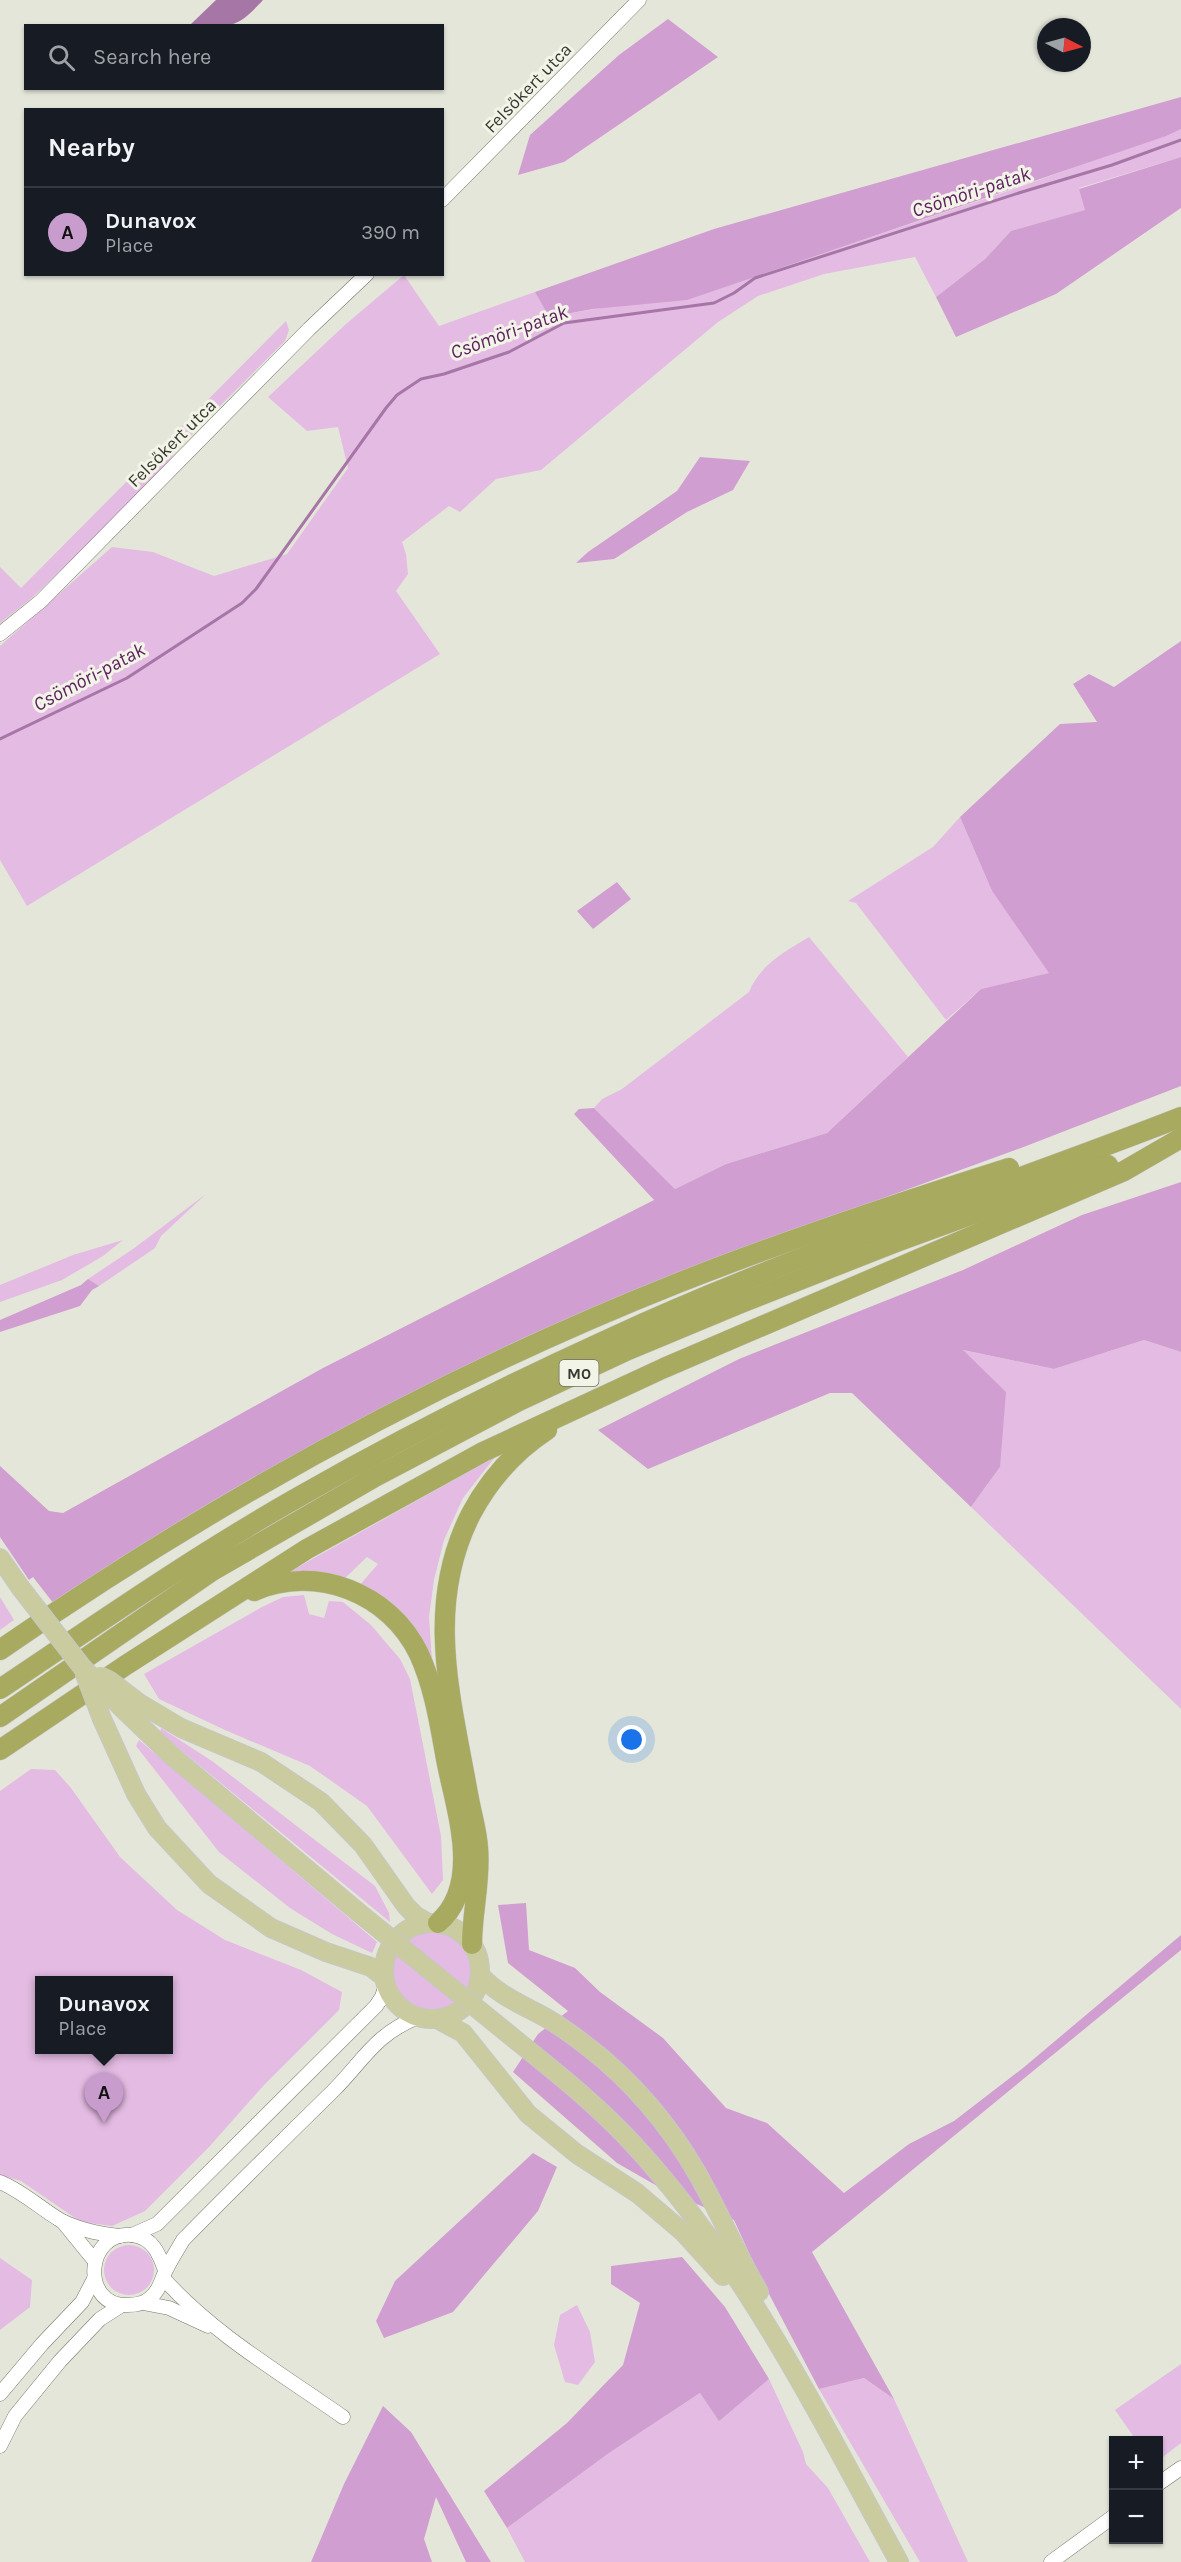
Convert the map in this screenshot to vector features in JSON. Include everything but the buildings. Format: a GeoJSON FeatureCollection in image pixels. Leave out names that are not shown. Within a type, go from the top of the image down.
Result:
{"type":"FeatureCollection","features":[{"type":"Feature","properties":{"kind":"highway","name":"M0"},"geometry":{"type":"LineString","coordinates":[[0,1689],[158,1584],[292,1500],[502,1389],[615,1336],[749,1280],[1181,1117]]}},
{"type":"Feature","properties":{"kind":"highway","name":"M0"},"geometry":{"type":"LineString","coordinates":[[0,1717],[212,1571],[373,1478],[519,1401],[628,1350],[752,1298],[899,1241],[1181,1138]]}},
{"type":"Feature","properties":{"kind":"highway"},"geometry":{"type":"LineString","coordinates":[[0,1750],[224,1602],[377,1509],[483,1452],[583,1405],[1124,1171],[1181,1138]]}},
{"type":"Feature","properties":{"kind":"highway"},"geometry":{"type":"LineString","coordinates":[[0,1650],[127,1565],[217,1509],[359,1430],[536,1344],[680,1282],[828,1227],[1061,1152],[1107,1146]]}},
{"type":"Feature","properties":{"kind":"highway"},"geometry":{"type":"LineString","coordinates":[[472,1944],[478,1849],[449,1691],[443,1642],[447,1581],[461,1533],[479,1498],[511,1458],[535,1438],[583,1405]]}},
{"type":"Feature","properties":{"kind":"highway"},"geometry":{"type":"LineString","coordinates":[[224,1602],[285,1581],[323,1581],[358,1592],[390,1615],[404,1631],[418,1653],[433,1691],[462,1846],[463,1872],[456,1900],[450,1912],[433,1923]]}},
{"type":"Feature","properties":{"kind":"main road"},"geometry":{"type":"LineString","coordinates":[[0,1558],[82,1667],[131,1706],[189,1770],[587,2099],[635,2146],[704,2232],[779,2343],[898,2562]]}},
{"type":"Feature","properties":{"kind":"main road"},"geometry":{"type":"LineString","coordinates":[[82,1667],[102,1719],[136,1794],[158,1828],[209,1884],[271,1928],[326,1953],[371,1967],[385,1981],[398,2005],[418,2017],[437,2019],[463,2033],[528,2114],[577,2154],[637,2193],[684,2233],[721,2274],[754,2320],[779,2343]]}},
{"type":"Feature","properties":{"kind":"main road"},"geometry":{"type":"LineString","coordinates":[[131,1706],[261,1762],[321,1802],[363,1845],[406,1906],[416,1916],[457,1930],[472,1944],[478,1959],[480,1975],[478,1984],[469,2001],[455,2013],[437,2019]]}},
{"type":"Feature","properties":{"kind":"main road"},"geometry":{"type":"LineString","coordinates":[[385,1981],[388,1952],[395,1940],[404,1931],[433,1923]]}},
{"type":"Feature","properties":{"kind":"main road"},"geometry":{"type":"LineString","coordinates":[[480,1975],[500,1994],[550,2020],[603,2059],[647,2102],[674,2138],[708,2192],[742,2263],[769,2309],[779,2343]]}},
{"type":"Feature","properties":{"kind":"street","name":"Felsőkert utca"},"geometry":{"type":"LineString","coordinates":[[444,198],[639,0]]}},
{"type":"Feature","properties":{"kind":"street","name":"Felsőkert utca"},"geometry":{"type":"LineString","coordinates":[[0,634],[41,601],[309,329],[365,276]]}},
{"type":"Feature","properties":{"kind":"street"},"geometry":{"type":"LineString","coordinates":[[0,2394],[42,2344],[82,2302],[94,2279],[94,2260],[101,2247],[111,2239],[157,2224],[376,2006],[382,1997],[385,1981]]}},
{"type":"Feature","properties":{"kind":"street"},"geometry":{"type":"LineString","coordinates":[[143,2303],[156,2292],[183,2240],[337,2087],[373,2045],[396,2026],[418,2017]]}},
{"type":"Feature","properties":{"kind":"street"},"geometry":{"type":"LineString","coordinates":[[0,2182],[11,2186],[62,2221],[96,2234],[126,2236],[151,2243],[158,2252],[164,2274],[179,2296],[226,2334],[343,2417]]}},
{"type":"Feature","properties":{"kind":"street"},"geometry":{"type":"LineString","coordinates":[[62,2221],[94,2260]]}},
{"type":"Feature","properties":{"kind":"street"},"geometry":{"type":"LineString","coordinates":[[94,2279],[102,2294],[109,2301],[122,2305],[143,2303],[169,2308],[226,2334]]}},
{"type":"Feature","properties":{"kind":"street"},"geometry":{"type":"LineString","coordinates":[[0,2446],[15,2416],[60,2361],[100,2319],[122,2305]]}},
{"type":"Feature","properties":{"kind":"street"},"geometry":{"type":"LineString","coordinates":[[1163,2481],[1181,2468]]}},
{"type":"Feature","properties":{"kind":"street"},"geometry":{"type":"LineString","coordinates":[[1051,2562],[1109,2519]]}},
{"type":"Feature","properties":{"kind":"shaded area"},"geometry":{"type":"Polygon","coordinates":[[[216,0],[263,0],[238,22],[191,24],[216,0]]]}},
{"type":"Feature","properties":{"kind":"shaded area"},"geometry":{"type":"Polygon","coordinates":[[[668,19],[718,57],[564,162],[518,175],[530,135],[619,55],[668,19]]]}},
{"type":"Feature","properties":{"kind":"shaded area"},"geometry":{"type":"Polygon","coordinates":[[[1181,97],[1181,129],[1166,136],[687,300],[593,309],[549,317],[535,292],[714,229],[1181,97]]]}},
{"type":"Feature","properties":{"kind":"shaded area"},"geometry":{"type":"Polygon","coordinates":[[[1181,129],[1181,157],[1079,188],[1086,210],[1011,231],[985,259],[936,297],[915,257],[824,274],[758,296],[718,322],[541,470],[496,479],[460,512],[449,506],[402,542],[408,574],[396,591],[440,654],[27,906],[0,860],[0,646],[112,547],[153,552],[214,576],[287,554],[348,468],[338,427],[307,431],[268,397],[346,324],[403,276],[439,326],[535,292],[549,317],[726,286],[1008,191],[1181,129]]]}},
{"type":"Feature","properties":{"kind":"shaded area"},"geometry":{"type":"Polygon","coordinates":[[[1181,157],[1181,208],[1056,294],[956,337],[936,297],[985,259],[1011,231],[1085,210],[1079,189],[1181,157]]]}},
{"type":"Feature","properties":{"kind":"shaded area"},"geometry":{"type":"Polygon","coordinates":[[[286,321],[289,330],[285,341],[182,444],[152,481],[32,598],[0,623],[0,567],[21,588],[286,321]]]}},
{"type":"Feature","properties":{"kind":"shaded area"},"geometry":{"type":"Polygon","coordinates":[[[700,457],[750,461],[733,490],[687,512],[614,559],[576,563],[588,552],[677,491],[700,457]]]}},
{"type":"Feature","properties":{"kind":"shaded area"},"geometry":{"type":"Polygon","coordinates":[[[1181,641],[1181,1086],[1021,1148],[678,1273],[54,1604],[33,1577],[29,1580],[0,1537],[0,1466],[49,1511],[63,1513],[323,1368],[654,1200],[574,1114],[579,1109],[594,1108],[675,1189],[726,1164],[827,1133],[981,989],[1049,973],[992,891],[960,817],[1060,724],[1097,722],[1073,684],[1089,674],[1114,687],[1181,641]]]}},
{"type":"Feature","properties":{"kind":"shaded area"},"geometry":{"type":"Polygon","coordinates":[[[960,817],[992,891],[1050,973],[981,989],[946,1020],[856,903],[848,901],[933,847],[960,817]]]}},
{"type":"Feature","properties":{"kind":"shaded area"},"geometry":{"type":"Polygon","coordinates":[[[617,882],[631,899],[593,929],[577,911],[617,882]]]}},
{"type":"Feature","properties":{"kind":"shaded area"},"geometry":{"type":"Polygon","coordinates":[[[809,937],[908,1057],[827,1133],[726,1164],[675,1189],[594,1108],[602,1099],[622,1089],[749,992],[766,967],[809,937]]]}},
{"type":"Feature","properties":{"kind":"shaded area"},"geometry":{"type":"Polygon","coordinates":[[[1181,1182],[1181,1352],[1144,1340],[1054,1369],[963,1350],[1006,1392],[1000,1467],[971,1507],[852,1393],[830,1393],[648,1469],[598,1430],[739,1359],[963,1270],[1082,1215],[1181,1182]]]}},
{"type":"Feature","properties":{"kind":"shaded area"},"geometry":{"type":"Polygon","coordinates":[[[206,1194],[161,1236],[155,1248],[99,1286],[88,1279],[133,1249],[206,1194]]]}},
{"type":"Feature","properties":{"kind":"shaded area"},"geometry":{"type":"Polygon","coordinates":[[[123,1240],[103,1256],[62,1280],[0,1302],[0,1285],[73,1255],[123,1240]]]}},
{"type":"Feature","properties":{"kind":"shaded area"},"geometry":{"type":"Polygon","coordinates":[[[88,1279],[99,1286],[92,1290],[80,1306],[0,1332],[0,1320],[81,1285],[88,1279]]]}},
{"type":"Feature","properties":{"kind":"shaded area"},"geometry":{"type":"Polygon","coordinates":[[[1144,1340],[1181,1352],[1181,1709],[971,1507],[1000,1467],[962,1350],[1054,1369],[1144,1340]]]}},
{"type":"Feature","properties":{"kind":"shaded area"},"geometry":{"type":"Polygon","coordinates":[[[495,1457],[463,1498],[444,1540],[434,1580],[429,1617],[432,1660],[405,1621],[359,1586],[378,1564],[367,1557],[345,1578],[291,1571],[495,1457]]]}},
{"type":"Feature","properties":{"kind":"shaded area"},"geometry":{"type":"Polygon","coordinates":[[[304,1595],[309,1614],[324,1618],[329,1601],[343,1602],[371,1625],[400,1659],[410,1679],[441,1836],[443,1880],[432,1894],[367,1806],[310,1766],[159,1699],[144,1674],[262,1607],[283,1597],[304,1595]]]}},
{"type":"Feature","properties":{"kind":"shaded area"},"geometry":{"type":"Polygon","coordinates":[[[0,1597],[14,1620],[0,1630],[0,1597]]]}},
{"type":"Feature","properties":{"kind":"shaded area"},"geometry":{"type":"Polygon","coordinates":[[[161,1728],[212,1761],[375,1886],[389,1913],[390,1922],[160,1733],[161,1728]]]}},
{"type":"Feature","properties":{"kind":"shaded area"},"geometry":{"type":"Polygon","coordinates":[[[139,1740],[377,1942],[372,1953],[332,1934],[290,1908],[219,1852],[136,1746],[139,1740]]]}},
{"type":"Feature","properties":{"kind":"shaded area"},"geometry":{"type":"Polygon","coordinates":[[[31,1769],[55,1770],[71,1788],[120,1857],[177,1910],[225,1940],[301,1970],[342,1992],[339,2010],[264,2085],[209,2147],[145,2211],[112,2226],[81,2222],[21,2181],[0,2175],[0,1791],[31,1769]]]}},
{"type":"Feature","properties":{"kind":"shaded area"},"geometry":{"type":"Polygon","coordinates":[[[526,1903],[529,1950],[575,1968],[600,1992],[663,2038],[726,2108],[767,2123],[844,2193],[909,2144],[954,2121],[1023,2068],[1181,1935],[1181,1950],[812,2252],[894,2399],[864,2378],[819,2389],[759,2275],[734,2220],[664,2190],[617,2163],[513,2072],[538,2034],[568,2011],[508,1963],[498,1905],[526,1903]]]}},
{"type":"Feature","properties":{"kind":"shaded area"},"geometry":{"type":"Polygon","coordinates":[[[432,1932],[447,1935],[460,1944],[469,1957],[472,1972],[469,1987],[460,2000],[447,2009],[432,2012],[417,2009],[404,2000],[395,1987],[392,1972],[395,1957],[404,1944],[417,1935],[432,1932]]]}},
{"type":"Feature","properties":{"kind":"shaded area"},"geometry":{"type":"Polygon","coordinates":[[[533,2153],[557,2167],[538,2211],[453,2312],[384,2338],[376,2321],[395,2281],[533,2153]]]}},
{"type":"Feature","properties":{"kind":"shaded area"},"geometry":{"type":"Polygon","coordinates":[[[129,2245],[138,2247],[149,2256],[154,2270],[152,2279],[143,2290],[129,2295],[120,2293],[109,2284],[104,2270],[106,2261],[115,2250],[129,2245]]]}},
{"type":"Feature","properties":{"kind":"shaded area"},"geometry":{"type":"Polygon","coordinates":[[[682,2257],[725,2307],[769,2379],[719,2421],[700,2393],[609,2453],[507,2528],[484,2491],[567,2423],[623,2365],[640,2303],[611,2284],[611,2266],[682,2257]]]}},
{"type":"Feature","properties":{"kind":"shaded area"},"geometry":{"type":"Polygon","coordinates":[[[0,2258],[32,2280],[30,2307],[0,2330],[0,2258]]]}},
{"type":"Feature","properties":{"kind":"shaded area"},"geometry":{"type":"Polygon","coordinates":[[[577,2305],[590,2332],[595,2362],[578,2385],[565,2382],[554,2345],[560,2315],[577,2305]]]}},
{"type":"Feature","properties":{"kind":"shaded area"},"geometry":{"type":"Polygon","coordinates":[[[1181,2364],[1181,2443],[1163,2457],[1163,2436],[1133,2436],[1115,2410],[1181,2364]]]}},
{"type":"Feature","properties":{"kind":"shaded area"},"geometry":{"type":"Polygon","coordinates":[[[864,2378],[894,2399],[968,2562],[920,2562],[819,2389],[864,2378]]]}},
{"type":"Feature","properties":{"kind":"shaded area"},"geometry":{"type":"Polygon","coordinates":[[[769,2379],[803,2452],[806,2464],[828,2488],[870,2562],[525,2562],[507,2528],[609,2453],[700,2393],[719,2420],[769,2379]]]}},
{"type":"Feature","properties":{"kind":"shaded area"},"geometry":{"type":"Polygon","coordinates":[[[383,2406],[411,2432],[491,2562],[466,2562],[436,2497],[424,2539],[432,2562],[311,2562],[344,2484],[383,2406]]]}},
{"type":"Feature","properties":{"kind":"waterway","name":"Csömöri-patak"},"geometry":{"type":"LineString","coordinates":[[0,739],[127,678],[242,603],[256,589],[386,408],[397,395],[421,379],[444,374],[509,352],[564,323],[714,303],[734,293],[755,278],[1112,165],[1181,140]]}},
{"type":"Feature","properties":{"kind":"place","name":"Dunavox"},"geometry":{"type":"Point","coordinates":[104,2123]}}]}
